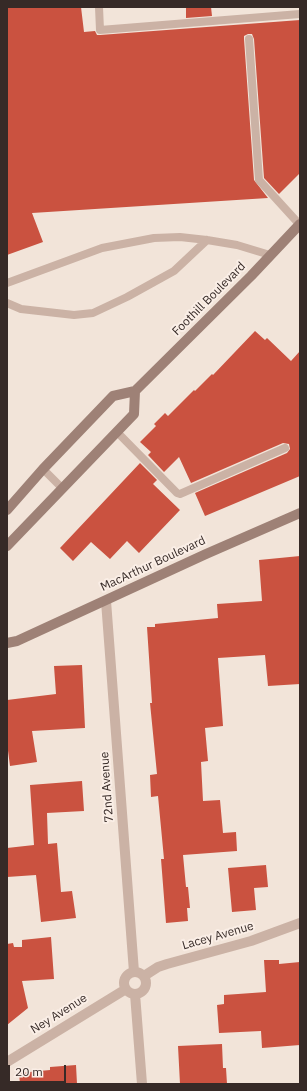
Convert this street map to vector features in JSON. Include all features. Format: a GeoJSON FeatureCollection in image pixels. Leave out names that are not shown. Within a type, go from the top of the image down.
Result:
{"type":"FeatureCollection","features":[{"type":"Feature","properties":{"kind":"main road","name":"Foothill Boulevard"},"geometry":{"type":"LineString","coordinates":[[135,391],[300,225]]}},
{"type":"Feature","properties":{"kind":"main road"},"geometry":{"type":"LineString","coordinates":[[7,510],[43,469],[113,396],[135,391],[134,414],[7,546]]}},
{"type":"Feature","properties":{"kind":"main road","name":"MacArthur Boulevard"},"geometry":{"type":"LineString","coordinates":[[7,642],[17,641],[206,554],[300,513]]}},
{"type":"Feature","properties":{"kind":"main road","name":"MacArthur Boulevard"},"geometry":{"type":"LineString","coordinates":[[7,652],[17,641]]}},
{"type":"Feature","properties":{"kind":"street","name":"72nd Avenue"},"geometry":{"type":"LineString","coordinates":[[106,601],[139,974]]}},
{"type":"Feature","properties":{"kind":"street","name":"Lacey Avenue"},"geometry":{"type":"LineString","coordinates":[[139,974],[167,964],[250,941],[300,923]]}},
{"type":"Feature","properties":{"kind":"street"},"geometry":{"type":"LineString","coordinates":[[130,973],[139,974],[146,983],[144,989],[135,994],[126,989],[124,984],[126,976],[130,973]]}},
{"type":"Feature","properties":{"kind":"street","name":"Ney Avenue"},"geometry":{"type":"LineString","coordinates":[[7,1062],[126,989]]}},
{"type":"Feature","properties":{"kind":"street"},"geometry":{"type":"LineString","coordinates":[[135,994],[142,1084]]}},
{"type":"Feature","properties":{"kind":"lane"},"geometry":{"type":"LineString","coordinates":[[99,7],[100,30],[300,14]]}},
{"type":"Feature","properties":{"kind":"lane"},"geometry":{"type":"LineString","coordinates":[[249,39],[259,180],[300,225]]}},
{"type":"Feature","properties":{"kind":"lane"},"geometry":{"type":"LineString","coordinates":[[7,283],[102,248],[154,238],[180,237],[207,240],[237,245],[270,255]]}},
{"type":"Feature","properties":{"kind":"lane"},"geometry":{"type":"LineString","coordinates":[[7,303],[21,309],[74,315],[92,313],[127,297],[174,271],[207,240]]}},
{"type":"Feature","properties":{"kind":"lane"},"geometry":{"type":"LineString","coordinates":[[117,432],[180,494],[285,448]]}},
{"type":"Feature","properties":{"kind":"lane"},"geometry":{"type":"LineString","coordinates":[[43,469],[62,488]]}},
{"type":"Feature","properties":{"kind":"building"},"geometry":{"type":"Polygon","coordinates":[[[7,7],[81,7],[84,32],[95,31],[97,35],[300,20],[300,173],[279,194],[264,178],[254,39],[252,34],[248,34],[244,36],[244,39],[254,180],[268,198],[32,213],[43,242],[7,255],[7,7]]]}},
{"type":"Feature","properties":{"kind":"building"},"geometry":{"type":"Polygon","coordinates":[[[186,7],[211,7],[212,16],[186,18],[186,7]]]}},
{"type":"Feature","properties":{"kind":"building"},"geometry":{"type":"Polygon","coordinates":[[[255,331],[265,340],[267,338],[291,361],[300,351],[300,476],[205,516],[195,493],[287,453],[290,449],[289,444],[283,443],[191,483],[179,457],[164,472],[148,455],[151,452],[140,442],[156,426],[154,424],[165,413],[168,416],[194,390],[195,391],[212,374],[213,375],[255,331]]]}},
{"type":"Feature","properties":{"kind":"building"},"geometry":{"type":"Polygon","coordinates":[[[140,463],[157,480],[153,484],[180,510],[139,553],[127,541],[110,559],[91,542],[73,561],[60,548],[140,463]]]}},
{"type":"Feature","properties":{"kind":"building"},"geometry":{"type":"Polygon","coordinates":[[[300,556],[300,684],[268,686],[265,655],[218,658],[223,726],[205,728],[208,761],[201,762],[203,801],[220,800],[223,833],[236,832],[237,851],[183,855],[186,887],[188,887],[190,908],[187,908],[188,921],[166,923],[161,859],[164,859],[158,796],[151,797],[150,775],[157,774],[150,703],[152,703],[147,627],[155,627],[155,624],[218,618],[217,604],[262,601],[259,560],[300,556]]]}},
{"type":"Feature","properties":{"kind":"building"},"geometry":{"type":"Polygon","coordinates":[[[82,665],[85,728],[32,731],[37,762],[10,766],[7,743],[7,700],[56,694],[54,666],[82,665]]]}},
{"type":"Feature","properties":{"kind":"building"},"geometry":{"type":"Polygon","coordinates":[[[82,781],[84,811],[47,813],[48,844],[57,843],[61,892],[72,891],[76,918],[41,922],[36,875],[7,877],[7,848],[34,845],[30,785],[82,781]]]}},
{"type":"Feature","properties":{"kind":"building"},"geometry":{"type":"Polygon","coordinates":[[[266,865],[268,887],[254,888],[256,910],[232,912],[228,868],[266,865]]]}},
{"type":"Feature","properties":{"kind":"building"},"geometry":{"type":"Polygon","coordinates":[[[51,937],[54,979],[22,981],[28,1008],[7,1025],[7,944],[13,943],[14,947],[22,947],[22,940],[51,937]]]}},
{"type":"Feature","properties":{"kind":"building"},"geometry":{"type":"Polygon","coordinates":[[[264,960],[279,960],[279,964],[300,962],[300,1045],[262,1048],[261,1031],[219,1033],[217,1005],[224,1004],[224,995],[266,992],[264,960]]]}},
{"type":"Feature","properties":{"kind":"building"},"geometry":{"type":"Polygon","coordinates":[[[222,1044],[223,1068],[226,1068],[227,1084],[180,1084],[178,1046],[222,1044]]]}},
{"type":"Feature","properties":{"kind":"building"},"geometry":{"type":"Polygon","coordinates":[[[76,1065],[77,1084],[20,1084],[19,1073],[50,1070],[50,1067],[76,1065]]]}}]}
